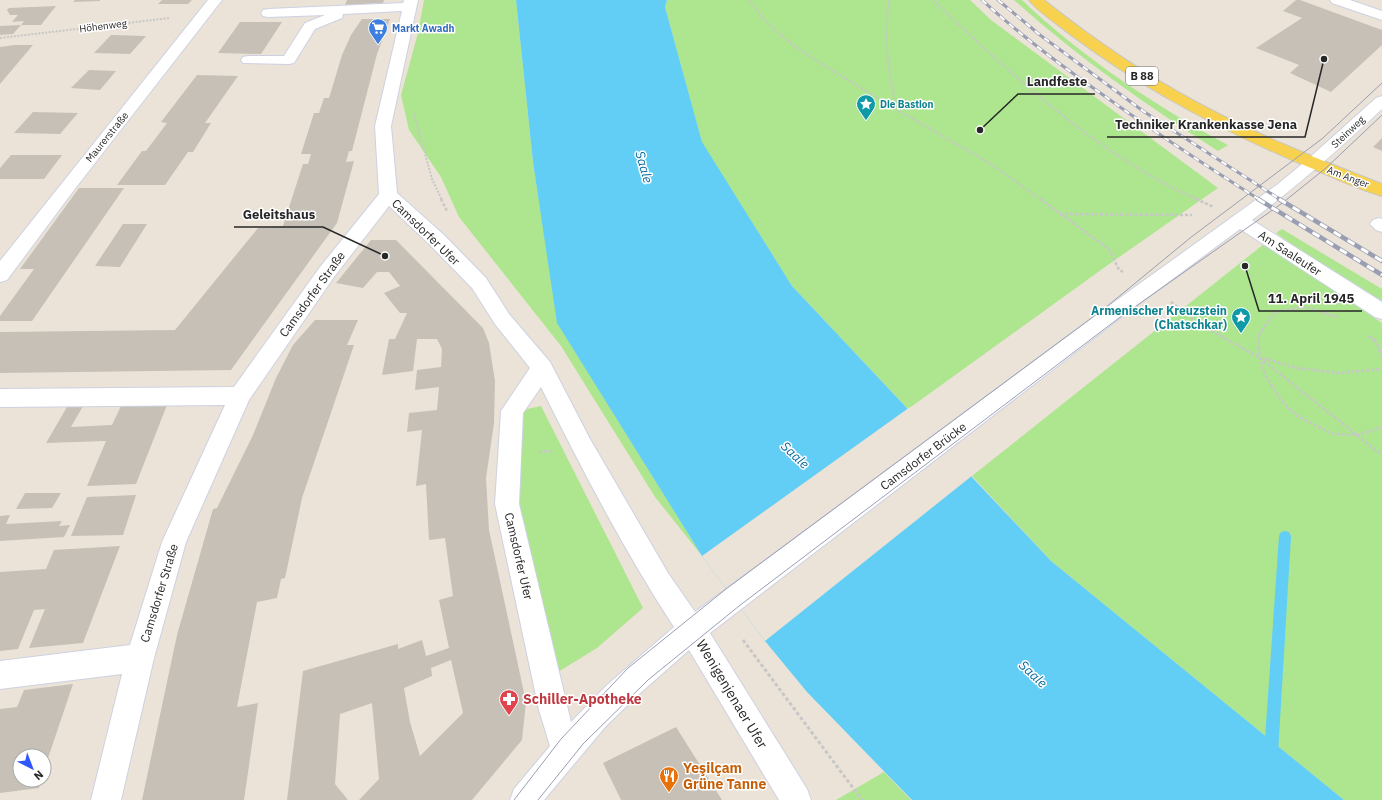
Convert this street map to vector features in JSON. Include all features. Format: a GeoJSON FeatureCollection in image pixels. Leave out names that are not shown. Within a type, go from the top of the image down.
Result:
{"type":"FeatureCollection","features":[{"type":"Feature","properties":{"kind":"main road","name":"B 88"},"geometry":{"type":"LineString","coordinates":[[1036,0],[1100,49],[1167,92],[1257,138],[1314,163]]}},
{"type":"Feature","properties":{"kind":"main road","name":"Am Anger"},"geometry":{"type":"LineString","coordinates":[[1314,163],[1382,190]]}},
{"type":"Feature","properties":{"kind":"street","name":"Maurerstraße"},"geometry":{"type":"LineString","coordinates":[[0,275],[68,186],[215,0]]}},
{"type":"Feature","properties":{"kind":"street"},"geometry":{"type":"LineString","coordinates":[[1337,0],[1382,16]]}},
{"type":"Feature","properties":{"kind":"street"},"geometry":{"type":"LineString","coordinates":[[268,13],[349,10],[410,4]]}},
{"type":"Feature","properties":{"kind":"street","name":"Camsdorfer Ufer"},"geometry":{"type":"LineString","coordinates":[[410,4],[383,126],[388,195],[437,240],[479,283],[502,318],[542,368],[582,446],[659,582],[692,630]]}},
{"type":"Feature","properties":{"kind":"street"},"geometry":{"type":"LineString","coordinates":[[248,60],[289,60],[310,26],[349,10]]}},
{"type":"Feature","properties":{"kind":"street","name":"Steinweg"},"geometry":{"type":"LineString","coordinates":[[1239,220],[1284,188],[1314,163],[1382,101]]}},
{"type":"Feature","properties":{"kind":"street","name":"Camsdorfer Straße"},"geometry":{"type":"LineString","coordinates":[[106,800],[140,658],[174,542],[240,396],[327,272],[388,195]]}},
{"type":"Feature","properties":{"kind":"street","name":"Camsdorfer Brücke"},"geometry":{"type":"LineString","coordinates":[[525,800],[568,747],[606,706],[656,660],[692,630],[1239,220]]}},
{"type":"Feature","properties":{"kind":"street","name":"Am Saaleufer"},"geometry":{"type":"LineString","coordinates":[[1239,220],[1382,312]]}},
{"type":"Feature","properties":{"kind":"street","name":"Camsdorfer Ufer"},"geometry":{"type":"LineString","coordinates":[[542,368],[512,411],[507,504],[553,710],[561,739],[568,747]]}},
{"type":"Feature","properties":{"kind":"street"},"geometry":{"type":"LineString","coordinates":[[0,398],[240,396]]}},
{"type":"Feature","properties":{"kind":"street","name":"Wenigenjenaer Ufer"},"geometry":{"type":"LineString","coordinates":[[692,630],[796,800]]}},
{"type":"Feature","properties":{"kind":"street"},"geometry":{"type":"LineString","coordinates":[[0,675],[140,658]]}},
{"type":"Feature","properties":{"kind":"path"},"geometry":{"type":"LineString","coordinates":[[749,0],[762,18],[778,33],[806,54],[843,78],[981,158],[1109,249],[1119,270],[1173,304],[1198,323],[1260,358],[1382,455]]}},
{"type":"Feature","properties":{"kind":"path"},"geometry":{"type":"LineString","coordinates":[[889,0],[885,30],[886,56],[892,93],[898,110]]}},
{"type":"Feature","properties":{"kind":"path"},"geometry":{"type":"LineString","coordinates":[[933,0],[967,33],[1040,96],[1101,142],[1152,177],[1239,220]]}},
{"type":"Feature","properties":{"kind":"path","name":"Höhenweg"},"geometry":{"type":"LineString","coordinates":[[0,38],[206,13]]}},
{"type":"Feature","properties":{"kind":"path"},"geometry":{"type":"LineString","coordinates":[[413,110],[432,179],[448,214]]}},
{"type":"Feature","properties":{"kind":"path"},"geometry":{"type":"LineString","coordinates":[[1060,214],[1192,214]]}},
{"type":"Feature","properties":{"kind":"path"},"geometry":{"type":"LineString","coordinates":[[1342,318],[1305,307],[1275,312],[1258,336],[1260,358],[1264,375],[1281,400],[1297,416],[1333,434],[1358,435],[1382,427]]}},
{"type":"Feature","properties":{"kind":"path"},"geometry":{"type":"LineString","coordinates":[[1365,334],[1376,341]]}},
{"type":"Feature","properties":{"kind":"path"},"geometry":{"type":"LineString","coordinates":[[1260,358],[1296,368],[1338,373],[1382,369]]}},
{"type":"Feature","properties":{"kind":"path"},"geometry":{"type":"LineString","coordinates":[[510,448],[543,452],[582,446]]}},
{"type":"Feature","properties":{"kind":"path"},"geometry":{"type":"LineString","coordinates":[[743,640],[862,800]]}},
{"type":"Feature","properties":{"kind":"green space"},"geometry":{"type":"Polygon","coordinates":[[[424,0],[516,0],[533,162],[558,323],[702,556],[655,497],[561,346],[459,217],[441,177],[409,130],[401,95],[418,33],[424,0]]]}},
{"type":"Feature","properties":{"kind":"green space"},"geometry":{"type":"Polygon","coordinates":[[[667,0],[970,0],[991,20],[1218,188],[1105,267],[908,409],[792,286],[702,143],[665,7],[667,0]]]}},
{"type":"Feature","properties":{"kind":"green space"},"geometry":{"type":"Polygon","coordinates":[[[1014,0],[1022,0],[1094,61],[1146,97],[1228,145],[1218,151],[1165,116],[1087,61],[1014,0]]]}},
{"type":"Feature","properties":{"kind":"green space"},"geometry":{"type":"Polygon","coordinates":[[[1282,229],[1382,289],[1382,305],[1339,279],[1276,233],[1282,229]]]}},
{"type":"Feature","properties":{"kind":"green space"},"geometry":{"type":"Polygon","coordinates":[[[1264,244],[1382,323],[1382,800],[1344,800],[1051,561],[972,476],[1264,244]]]}},
{"type":"Feature","properties":{"kind":"green space"},"geometry":{"type":"Polygon","coordinates":[[[541,406],[643,608],[597,648],[558,672],[519,504],[523,410],[541,406]]]}},
{"type":"Feature","properties":{"kind":"green space"},"geometry":{"type":"Polygon","coordinates":[[[884,772],[911,800],[836,800],[884,772]]]}},
{"type":"Feature","properties":{"kind":"water","name":"Saale"},"geometry":{"type":"Polygon","coordinates":[[[516,0],[667,0],[665,7],[702,142],[792,286],[1051,561],[1344,800],[912,800],[807,692],[765,641],[702,556],[557,323],[533,162],[516,0]]]}},
{"type":"Feature","properties":{"kind":"pier"},"geometry":{"type":"Polygon","coordinates":[[[910,407],[973,475],[765,641],[702,556],[910,407]]]}},
{"type":"Feature","properties":{"kind":"building"},"geometry":{"type":"Polygon","coordinates":[[[75,0],[100,0],[100,1],[73,2],[75,0]]]}},
{"type":"Feature","properties":{"kind":"building"},"geometry":{"type":"Polygon","coordinates":[[[162,0],[192,0],[188,4],[158,4],[162,0]]]}},
{"type":"Feature","properties":{"kind":"building"},"geometry":{"type":"Polygon","coordinates":[[[347,0],[384,0],[383,3],[345,5],[347,0]]]}},
{"type":"Feature","properties":{"kind":"building"},"geometry":{"type":"Polygon","coordinates":[[[1296,0],[1300,0],[1382,30],[1382,45],[1331,92],[1290,73],[1299,65],[1256,48],[1302,18],[1283,11],[1296,0]]]}},
{"type":"Feature","properties":{"kind":"building"},"geometry":{"type":"Polygon","coordinates":[[[56,6],[41,25],[21,25],[24,21],[12,22],[18,15],[10,15],[7,10],[9,8],[56,6]]]}},
{"type":"Feature","properties":{"kind":"building"},"geometry":{"type":"Polygon","coordinates":[[[362,19],[390,19],[377,54],[352,151],[349,151],[346,162],[354,161],[337,223],[231,370],[0,373],[0,332],[175,330],[258,228],[283,226],[303,164],[308,164],[311,154],[301,154],[314,113],[319,113],[324,98],[329,98],[342,55],[351,35],[362,19]]]}},
{"type":"Feature","properties":{"kind":"building"},"geometry":{"type":"Polygon","coordinates":[[[240,22],[282,22],[261,54],[218,53],[240,22]]]}},
{"type":"Feature","properties":{"kind":"building"},"geometry":{"type":"Polygon","coordinates":[[[21,25],[13,34],[0,35],[0,26],[21,25]]]}},
{"type":"Feature","properties":{"kind":"building"},"geometry":{"type":"Polygon","coordinates":[[[111,35],[146,36],[130,54],[94,53],[111,35]]]}},
{"type":"Feature","properties":{"kind":"building"},"geometry":{"type":"Polygon","coordinates":[[[33,45],[0,84],[0,47],[33,45]]]}},
{"type":"Feature","properties":{"kind":"building"},"geometry":{"type":"Polygon","coordinates":[[[89,70],[116,71],[100,90],[71,88],[89,70]]]}},
{"type":"Feature","properties":{"kind":"building"},"geometry":{"type":"Polygon","coordinates":[[[197,75],[238,76],[205,123],[211,123],[193,152],[188,152],[165,185],[117,185],[142,151],[146,151],[167,123],[161,122],[197,75]]]}},
{"type":"Feature","properties":{"kind":"building"},"geometry":{"type":"Polygon","coordinates":[[[33,112],[78,113],[60,134],[14,133],[33,112]]]}},
{"type":"Feature","properties":{"kind":"building"},"geometry":{"type":"Polygon","coordinates":[[[1382,138],[1382,151],[1373,147],[1382,138]]]}},
{"type":"Feature","properties":{"kind":"building"},"geometry":{"type":"Polygon","coordinates":[[[11,155],[62,155],[44,179],[0,179],[0,168],[11,155]]]}},
{"type":"Feature","properties":{"kind":"building"},"geometry":{"type":"Polygon","coordinates":[[[79,188],[124,188],[32,321],[0,321],[0,316],[34,269],[20,269],[79,188]]]}},
{"type":"Feature","properties":{"kind":"building"},"geometry":{"type":"Polygon","coordinates":[[[123,224],[147,224],[120,267],[95,266],[123,224]]]}},
{"type":"Feature","properties":{"kind":"building"},"geometry":{"type":"Polygon","coordinates":[[[371,240],[396,240],[483,328],[489,343],[495,381],[494,423],[486,478],[489,530],[526,702],[522,740],[472,800],[359,800],[379,779],[372,703],[340,714],[335,784],[348,800],[287,800],[303,671],[398,644],[398,649],[422,640],[426,656],[449,648],[439,600],[453,596],[445,538],[429,540],[426,484],[416,486],[422,430],[407,432],[409,413],[437,410],[439,387],[415,390],[417,370],[441,367],[442,349],[437,339],[417,339],[413,371],[382,375],[389,339],[395,339],[407,313],[400,313],[384,293],[400,286],[389,272],[377,272],[363,288],[336,283],[371,240]],[[451,660],[431,668],[432,676],[404,688],[410,722],[420,756],[463,713],[451,660]]]}},
{"type":"Feature","properties":{"kind":"building"},"geometry":{"type":"Polygon","coordinates":[[[315,320],[358,320],[347,345],[354,345],[302,498],[285,578],[281,579],[277,598],[257,602],[237,707],[258,703],[244,800],[142,800],[177,635],[213,509],[217,508],[253,435],[276,378],[293,345],[315,320]]]}},
{"type":"Feature","properties":{"kind":"building"},"geometry":{"type":"Polygon","coordinates":[[[167,405],[136,484],[87,486],[106,441],[46,443],[67,407],[83,406],[71,427],[112,425],[121,406],[167,405]]]}},
{"type":"Feature","properties":{"kind":"building"},"geometry":{"type":"Polygon","coordinates":[[[25,493],[61,493],[52,508],[16,509],[25,493]]]}},
{"type":"Feature","properties":{"kind":"building"},"geometry":{"type":"Polygon","coordinates":[[[136,495],[123,535],[71,536],[87,497],[136,495]]]}},
{"type":"Feature","properties":{"kind":"building"},"geometry":{"type":"Polygon","coordinates":[[[10,515],[6,524],[62,521],[59,526],[70,525],[64,537],[0,541],[0,516],[10,515]]]}},
{"type":"Feature","properties":{"kind":"building"},"geometry":{"type":"Polygon","coordinates":[[[120,546],[83,643],[29,648],[45,609],[34,610],[18,649],[0,651],[0,572],[46,569],[54,550],[120,546]]]}},
{"type":"Feature","properties":{"kind":"building"},"geometry":{"type":"Polygon","coordinates":[[[73,684],[51,748],[12,748],[12,788],[39,788],[0,793],[0,709],[17,707],[24,690],[73,684]]]}},
{"type":"Feature","properties":{"kind":"building"},"geometry":{"type":"Polygon","coordinates":[[[676,727],[722,800],[621,800],[603,763],[676,727]]]}},
{"type":"Feature","properties":{"kind":"waterway"},"geometry":{"type":"LineString","coordinates":[[1271,754],[1285,536]]}},
{"type":"Feature","properties":{"kind":"tram line"},"geometry":{"type":"LineString","coordinates":[[514,800],[561,739],[628,668],[726,589],[1105,308],[1190,238],[1323,138],[1382,83]]}},
{"type":"Feature","properties":{"kind":"tram line"},"geometry":{"type":"LineString","coordinates":[[538,800],[583,744],[648,680],[739,606],[1119,318],[1281,204],[1326,168],[1382,115]]}},
{"type":"Feature","properties":{"kind":"railway"},"geometry":{"type":"LineString","coordinates":[[982,0],[1042,51],[1163,137],[1260,200]]}},
{"type":"Feature","properties":{"kind":"railway"},"geometry":{"type":"LineString","coordinates":[[998,0],[1040,35],[1143,111],[1281,200]]}},
{"type":"Feature","properties":{"kind":"railway"},"geometry":{"type":"LineString","coordinates":[[1258,199],[1382,275]]}},
{"type":"Feature","properties":{"kind":"railway"},"geometry":{"type":"LineString","coordinates":[[1279,199],[1382,261]]}},
{"type":"Feature","properties":{"kind":"place","name":"Markt Awadh"},"geometry":{"type":"Point","coordinates":[378,45]}},
{"type":"Feature","properties":{"kind":"place","name":"Techniker Krankenkasse Jena"},"geometry":{"type":"Point","coordinates":[1324,59]}},
{"type":"Feature","properties":{"kind":"place","name":"Die Bastion"},"geometry":{"type":"Point","coordinates":[866,121]}},
{"type":"Feature","properties":{"kind":"place","name":"Landfeste"},"geometry":{"type":"Point","coordinates":[980,130]}},
{"type":"Feature","properties":{"kind":"place","name":"Geleitshaus"},"geometry":{"type":"Point","coordinates":[385,256]}},
{"type":"Feature","properties":{"kind":"place","name":"11. April 1945"},"geometry":{"type":"Point","coordinates":[1245,266]}},
{"type":"Feature","properties":{"kind":"place","name":"Armenischer Kreuzstein (Chatschkar)"},"geometry":{"type":"Point","coordinates":[1241,334]}},
{"type":"Feature","properties":{"kind":"place","name":"Schiller-Apotheke"},"geometry":{"type":"Point","coordinates":[509,716]}},
{"type":"Feature","properties":{"kind":"place","name":"Yeşilçam Grüne Tanne"},"geometry":{"type":"Point","coordinates":[669,793]}}]}
